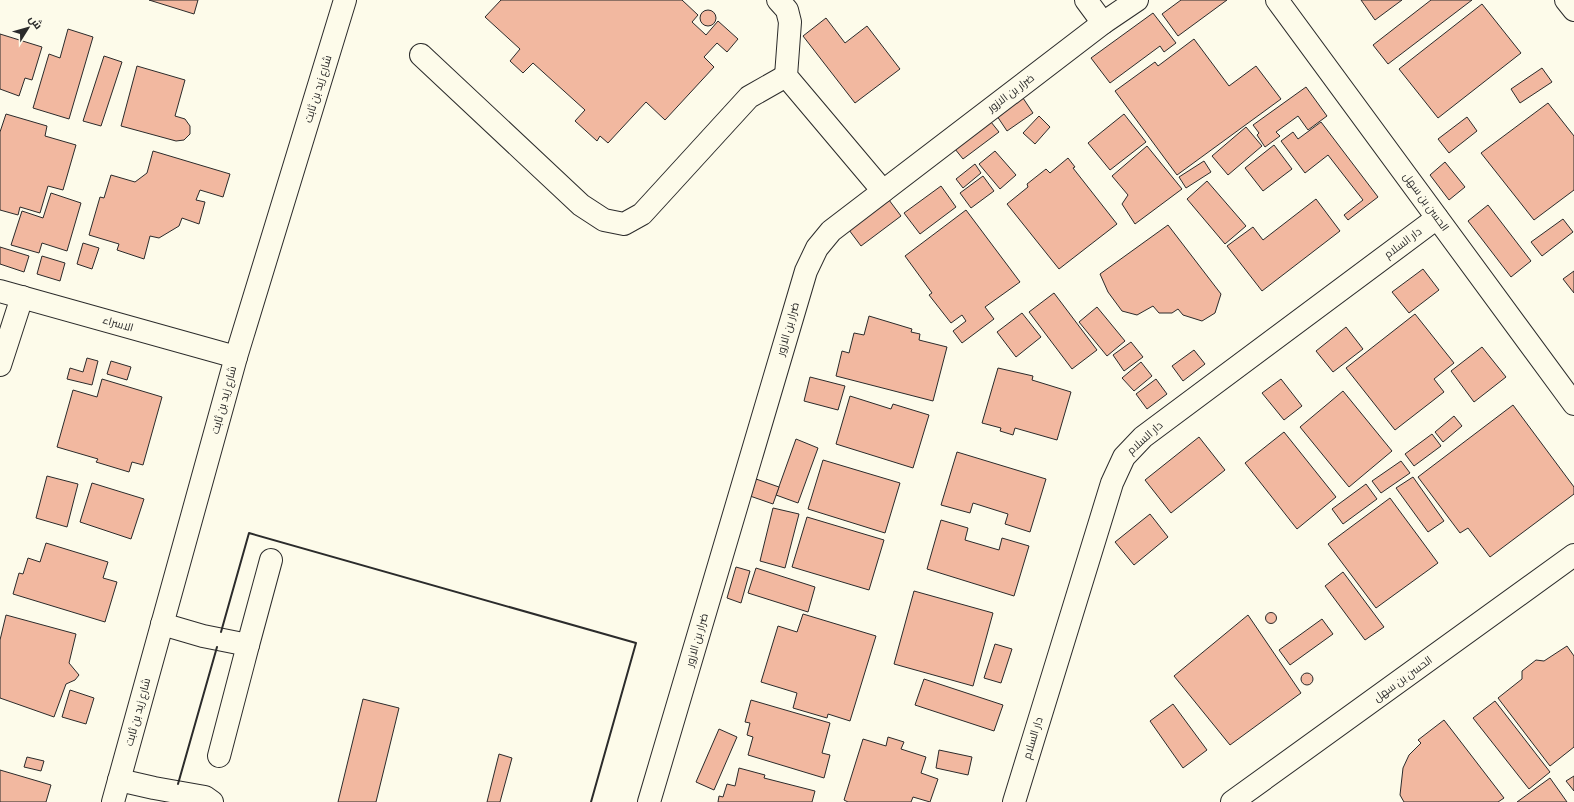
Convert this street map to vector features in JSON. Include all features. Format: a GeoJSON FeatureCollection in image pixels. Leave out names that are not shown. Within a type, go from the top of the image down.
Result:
{"type":"FeatureCollection","features":[{"type":"Feature","properties":{"kind":"street","name":"شارع زيد بن ثابت"},"geometry":{"type":"LineString","coordinates":[[113,802],[236,357],[345,0]]}},
{"type":"Feature","properties":{"kind":"street"},"geometry":{"type":"LineString","coordinates":[[778,0],[787,10],[790,22],[786,76],[882,191]]}},
{"type":"Feature","properties":{"kind":"street"},"geometry":{"type":"LineString","coordinates":[[1086,0],[1103,23]]}},
{"type":"Feature","properties":{"kind":"street","name":"ضرار بن الازور"},"geometry":{"type":"LineString","coordinates":[[649,802],[806,270],[817,248],[832,231],[882,191],[1103,23],[1137,0]]}},
{"type":"Feature","properties":{"kind":"street","name":"الحسن بن سهل"},"geometry":{"type":"LineString","coordinates":[[1278,0],[1574,404]]}},
{"type":"Feature","properties":{"kind":"street"},"geometry":{"type":"LineString","coordinates":[[1566,0],[1574,10]]}},
{"type":"Feature","properties":{"kind":"street"},"geometry":{"type":"LineString","coordinates":[[421,54],[581,205],[604,220],[624,224],[642,214],[749,97],[786,76]]}},
{"type":"Feature","properties":{"kind":"street","name":"دار السلام"},"geometry":{"type":"LineString","coordinates":[[1014,802],[1112,483],[1124,457],[1143,437],[1437,218]]}},
{"type":"Feature","properties":{"kind":"street","name":"الاسراء"},"geometry":{"type":"LineString","coordinates":[[0,291],[236,357]]}},
{"type":"Feature","properties":{"kind":"street"},"geometry":{"type":"LineString","coordinates":[[0,365],[22,297]]}},
{"type":"Feature","properties":{"kind":"street","name":"الحسن بن سهل"},"geometry":{"type":"LineString","coordinates":[[1232,802],[1574,556]]}},
{"type":"Feature","properties":{"kind":"street"},"geometry":{"type":"LineString","coordinates":[[218,756],[271,560]]}},
{"type":"Feature","properties":{"kind":"street"},"geometry":{"type":"LineString","coordinates":[[162,624],[204,636],[248,646]]}},
{"type":"Feature","properties":{"kind":"street"},"geometry":{"type":"LineString","coordinates":[[119,780],[205,797],[212,802]]}},
{"type":"Feature","properties":{"kind":"building"},"geometry":{"type":"Polygon","coordinates":[[[149,0],[198,0],[194,14],[149,0]]]}},
{"type":"Feature","properties":{"kind":"building"},"geometry":{"type":"Polygon","coordinates":[[[501,0],[682,0],[698,15],[692,22],[706,35],[718,21],[738,39],[727,52],[717,43],[704,57],[714,67],[665,120],[646,102],[608,143],[600,136],[597,141],[575,121],[585,110],[533,63],[523,73],[510,61],[520,49],[485,17],[501,0]]]}},
{"type":"Feature","properties":{"kind":"building"},"geometry":{"type":"Polygon","coordinates":[[[1181,0],[1227,0],[1178,36],[1162,14],[1181,0]]]}},
{"type":"Feature","properties":{"kind":"building"},"geometry":{"type":"Polygon","coordinates":[[[1361,0],[1402,0],[1375,20],[1361,0]]]}},
{"type":"Feature","properties":{"kind":"building"},"geometry":{"type":"Polygon","coordinates":[[[1431,0],[1472,0],[1388,64],[1373,45],[1431,0]]]}},
{"type":"Feature","properties":{"kind":"building"},"geometry":{"type":"Polygon","coordinates":[[[1482,4],[1521,53],[1438,118],[1399,69],[1482,4]]]}},
{"type":"Feature","properties":{"kind":"building"},"geometry":{"type":"Polygon","coordinates":[[[708,10],[714,12],[716,18],[714,24],[708,26],[702,24],[700,18],[702,12],[708,10]]]}},
{"type":"Feature","properties":{"kind":"building"},"geometry":{"type":"Polygon","coordinates":[[[1153,13],[1176,43],[1164,52],[1160,46],[1110,83],[1091,58],[1153,13]]]}},
{"type":"Feature","properties":{"kind":"building"},"geometry":{"type":"Polygon","coordinates":[[[826,18],[845,43],[867,26],[900,69],[855,103],[803,36],[826,18]]]}},
{"type":"Feature","properties":{"kind":"building"},"geometry":{"type":"Polygon","coordinates":[[[68,29],[93,37],[69,119],[33,108],[49,54],[60,58],[68,29]]]}},
{"type":"Feature","properties":{"kind":"building"},"geometry":{"type":"Polygon","coordinates":[[[0,34],[42,47],[32,80],[25,78],[19,96],[0,89],[0,34]]]}},
{"type":"Feature","properties":{"kind":"building"},"geometry":{"type":"Polygon","coordinates":[[[1194,39],[1229,86],[1256,66],[1281,99],[1177,175],[1115,91],[1155,62],[1158,66],[1194,39]]]}},
{"type":"Feature","properties":{"kind":"building"},"geometry":{"type":"Polygon","coordinates":[[[104,56],[122,62],[101,126],[83,121],[104,56]]]}},
{"type":"Feature","properties":{"kind":"building"},"geometry":{"type":"Polygon","coordinates":[[[137,66],[185,80],[175,116],[185,119],[190,126],[190,134],[184,140],[176,141],[121,126],[137,66]]]}},
{"type":"Feature","properties":{"kind":"building"},"geometry":{"type":"Polygon","coordinates":[[[1542,68],[1552,82],[1520,103],[1511,89],[1542,68]]]}},
{"type":"Feature","properties":{"kind":"building"},"geometry":{"type":"Polygon","coordinates":[[[1306,87],[1327,116],[1308,130],[1298,116],[1276,132],[1280,136],[1265,147],[1257,135],[1259,133],[1253,125],[1306,87]]]}},
{"type":"Feature","properties":{"kind":"building"},"geometry":{"type":"Polygon","coordinates":[[[1023,98],[1033,113],[1007,131],[997,116],[1023,98]]]}},
{"type":"Feature","properties":{"kind":"building"},"geometry":{"type":"Polygon","coordinates":[[[1548,103],[1574,136],[1574,190],[1534,220],[1481,153],[1548,103]]]}},
{"type":"Feature","properties":{"kind":"building"},"geometry":{"type":"Polygon","coordinates":[[[6,114],[47,126],[45,136],[76,145],[63,190],[48,186],[40,213],[20,207],[18,215],[0,210],[0,132],[6,114]]]}},
{"type":"Feature","properties":{"kind":"building"},"geometry":{"type":"Polygon","coordinates":[[[1124,114],[1146,142],[1110,170],[1088,143],[1124,114]]]}},
{"type":"Feature","properties":{"kind":"building"},"geometry":{"type":"Polygon","coordinates":[[[1039,116],[1050,127],[1035,144],[1023,133],[1039,116]]]}},
{"type":"Feature","properties":{"kind":"building"},"geometry":{"type":"Polygon","coordinates":[[[1467,117],[1477,131],[1449,153],[1438,139],[1467,117]]]}},
{"type":"Feature","properties":{"kind":"building"},"geometry":{"type":"Polygon","coordinates":[[[991,122],[999,132],[963,159],[955,149],[991,122]]]}},
{"type":"Feature","properties":{"kind":"building"},"geometry":{"type":"Polygon","coordinates":[[[1321,122],[1378,197],[1348,220],[1344,215],[1363,200],[1328,155],[1305,173],[1281,141],[1293,132],[1298,139],[1321,122]]]}},
{"type":"Feature","properties":{"kind":"building"},"geometry":{"type":"Polygon","coordinates":[[[1246,127],[1262,146],[1228,175],[1212,156],[1246,127]]]}},
{"type":"Feature","properties":{"kind":"building"},"geometry":{"type":"Polygon","coordinates":[[[1274,145],[1292,169],[1263,191],[1245,168],[1274,145]]]}},
{"type":"Feature","properties":{"kind":"building"},"geometry":{"type":"Polygon","coordinates":[[[1147,146],[1182,189],[1135,224],[1122,204],[1128,195],[1112,176],[1147,146]]]}},
{"type":"Feature","properties":{"kind":"building"},"geometry":{"type":"Polygon","coordinates":[[[153,151],[230,174],[223,197],[200,190],[196,200],[205,202],[199,224],[182,218],[179,226],[159,238],[150,236],[144,259],[117,250],[119,244],[89,235],[100,197],[104,198],[111,175],[135,182],[147,173],[153,151]]]}},
{"type":"Feature","properties":{"kind":"building"},"geometry":{"type":"Polygon","coordinates":[[[995,151],[1016,175],[1000,189],[979,164],[995,151]]]}},
{"type":"Feature","properties":{"kind":"building"},"geometry":{"type":"Polygon","coordinates":[[[1068,158],[1075,167],[1073,168],[1117,224],[1059,269],[1007,204],[1028,187],[1027,184],[1046,169],[1050,173],[1068,158]]]}},
{"type":"Feature","properties":{"kind":"building"},"geometry":{"type":"Polygon","coordinates":[[[1204,161],[1211,172],[1186,188],[1179,177],[1204,161]]]}},
{"type":"Feature","properties":{"kind":"building"},"geometry":{"type":"Polygon","coordinates":[[[1445,162],[1465,187],[1449,200],[1430,175],[1445,162]]]}},
{"type":"Feature","properties":{"kind":"building"},"geometry":{"type":"Polygon","coordinates":[[[975,164],[981,173],[963,188],[956,179],[975,164]]]}},
{"type":"Feature","properties":{"kind":"building"},"geometry":{"type":"Polygon","coordinates":[[[983,176],[994,191],[971,208],[960,193],[983,176]]]}},
{"type":"Feature","properties":{"kind":"building"},"geometry":{"type":"Polygon","coordinates":[[[1207,181],[1246,226],[1225,244],[1187,199],[1207,181]]]}},
{"type":"Feature","properties":{"kind":"building"},"geometry":{"type":"Polygon","coordinates":[[[941,186],[956,207],[920,234],[904,213],[941,186]]]}},
{"type":"Feature","properties":{"kind":"building"},"geometry":{"type":"Polygon","coordinates":[[[51,193],[81,203],[67,251],[42,243],[39,253],[11,245],[22,211],[43,218],[51,193]]]}},
{"type":"Feature","properties":{"kind":"building"},"geometry":{"type":"Polygon","coordinates":[[[886,196],[901,216],[861,246],[846,226],[886,196]]]}},
{"type":"Feature","properties":{"kind":"building"},"geometry":{"type":"Polygon","coordinates":[[[1316,199],[1340,231],[1262,291],[1227,246],[1253,227],[1263,240],[1316,199]]]}},
{"type":"Feature","properties":{"kind":"building"},"geometry":{"type":"Polygon","coordinates":[[[1488,205],[1531,261],[1511,277],[1468,221],[1488,205]]]}},
{"type":"Feature","properties":{"kind":"building"},"geometry":{"type":"Polygon","coordinates":[[[966,210],[1020,282],[985,307],[994,319],[962,343],[953,331],[966,321],[962,315],[951,323],[929,295],[932,293],[905,256],[966,210]]]}},
{"type":"Feature","properties":{"kind":"building"},"geometry":{"type":"Polygon","coordinates":[[[1563,219],[1573,232],[1542,256],[1531,242],[1563,219]]]}},
{"type":"Feature","properties":{"kind":"building"},"geometry":{"type":"Polygon","coordinates":[[[1168,225],[1221,294],[1215,313],[1202,321],[1183,315],[1178,309],[1172,313],[1159,313],[1153,306],[1137,315],[1122,311],[1108,292],[1100,274],[1168,225]]]}},
{"type":"Feature","properties":{"kind":"building"},"geometry":{"type":"Polygon","coordinates":[[[83,243],[99,248],[92,269],[77,264],[83,243]]]}},
{"type":"Feature","properties":{"kind":"building"},"geometry":{"type":"Polygon","coordinates":[[[0,247],[29,256],[24,272],[0,264],[0,247]]]}},
{"type":"Feature","properties":{"kind":"building"},"geometry":{"type":"Polygon","coordinates":[[[42,256],[65,263],[60,281],[37,274],[42,256]]]}},
{"type":"Feature","properties":{"kind":"building"},"geometry":{"type":"Polygon","coordinates":[[[1423,269],[1439,290],[1409,313],[1392,292],[1423,269]]]}},
{"type":"Feature","properties":{"kind":"building"},"geometry":{"type":"Polygon","coordinates":[[[1574,271],[1574,293],[1563,279],[1574,271]]]}},
{"type":"Feature","properties":{"kind":"building"},"geometry":{"type":"Polygon","coordinates":[[[1054,293],[1097,350],[1072,369],[1029,312],[1054,293]]]}},
{"type":"Feature","properties":{"kind":"building"},"geometry":{"type":"Polygon","coordinates":[[[1097,307],[1125,341],[1107,356],[1079,322],[1097,307]]]}},
{"type":"Feature","properties":{"kind":"building"},"geometry":{"type":"Polygon","coordinates":[[[1022,313],[1041,337],[1016,357],[997,332],[1022,313]]]}},
{"type":"Feature","properties":{"kind":"building"},"geometry":{"type":"Polygon","coordinates":[[[1415,314],[1454,363],[1434,379],[1444,392],[1395,430],[1346,368],[1415,314]]]}},
{"type":"Feature","properties":{"kind":"building"},"geometry":{"type":"Polygon","coordinates":[[[869,316],[912,329],[911,332],[920,334],[919,340],[947,347],[933,401],[836,376],[842,351],[849,353],[854,333],[864,335],[869,316]]]}},
{"type":"Feature","properties":{"kind":"building"},"geometry":{"type":"Polygon","coordinates":[[[1346,327],[1363,349],[1333,372],[1316,351],[1346,327]]]}},
{"type":"Feature","properties":{"kind":"building"},"geometry":{"type":"Polygon","coordinates":[[[1131,342],[1143,357],[1124,371],[1113,355],[1131,342]]]}},
{"type":"Feature","properties":{"kind":"building"},"geometry":{"type":"Polygon","coordinates":[[[1482,347],[1506,377],[1474,402],[1451,371],[1482,347]]]}},
{"type":"Feature","properties":{"kind":"building"},"geometry":{"type":"Polygon","coordinates":[[[1194,350],[1205,364],[1183,381],[1172,366],[1194,350]]]}},
{"type":"Feature","properties":{"kind":"building"},"geometry":{"type":"Polygon","coordinates":[[[87,358],[98,361],[92,385],[67,379],[70,368],[83,372],[87,358]]]}},
{"type":"Feature","properties":{"kind":"building"},"geometry":{"type":"Polygon","coordinates":[[[111,361],[131,367],[127,380],[107,374],[111,361]]]}},
{"type":"Feature","properties":{"kind":"building"},"geometry":{"type":"Polygon","coordinates":[[[1141,362],[1152,376],[1134,391],[1122,378],[1141,362]]]}},
{"type":"Feature","properties":{"kind":"building"},"geometry":{"type":"Polygon","coordinates":[[[998,368],[1033,376],[1032,380],[1071,392],[1057,440],[1015,428],[1013,435],[1000,431],[1001,428],[982,423],[998,368]]]}},
{"type":"Feature","properties":{"kind":"building"},"geometry":{"type":"Polygon","coordinates":[[[810,377],[845,386],[838,410],[804,401],[810,377]]]}},
{"type":"Feature","properties":{"kind":"building"},"geometry":{"type":"Polygon","coordinates":[[[102,379],[162,397],[143,465],[132,462],[129,472],[96,462],[98,459],[57,447],[73,390],[97,397],[102,379]]]}},
{"type":"Feature","properties":{"kind":"building"},"geometry":{"type":"Polygon","coordinates":[[[1156,379],[1167,394],[1147,409],[1136,394],[1156,379]]]}},
{"type":"Feature","properties":{"kind":"building"},"geometry":{"type":"Polygon","coordinates":[[[1281,379],[1302,406],[1284,420],[1262,393],[1281,379]]]}},
{"type":"Feature","properties":{"kind":"building"},"geometry":{"type":"Polygon","coordinates":[[[1343,391],[1392,451],[1349,487],[1300,427],[1343,391]]]}},
{"type":"Feature","properties":{"kind":"building"},"geometry":{"type":"Polygon","coordinates":[[[850,396],[891,409],[893,404],[929,415],[913,468],[836,444],[850,396]]]}},
{"type":"Feature","properties":{"kind":"building"},"geometry":{"type":"Polygon","coordinates":[[[1513,405],[1574,487],[1574,494],[1490,557],[1468,528],[1460,533],[1418,477],[1513,405]]]}},
{"type":"Feature","properties":{"kind":"building"},"geometry":{"type":"Polygon","coordinates":[[[1454,416],[1462,426],[1443,442],[1435,432],[1454,416]]]}},
{"type":"Feature","properties":{"kind":"building"},"geometry":{"type":"Polygon","coordinates":[[[1284,432],[1336,497],[1297,529],[1245,463],[1284,432]]]}},
{"type":"Feature","properties":{"kind":"building"},"geometry":{"type":"Polygon","coordinates":[[[1432,434],[1441,446],[1414,466],[1405,454],[1432,434]]]}},
{"type":"Feature","properties":{"kind":"building"},"geometry":{"type":"Polygon","coordinates":[[[1199,437],[1225,470],[1171,513],[1145,480],[1199,437]]]}},
{"type":"Feature","properties":{"kind":"building"},"geometry":{"type":"Polygon","coordinates":[[[796,439],[818,448],[798,503],[776,495],[796,439]]]}},
{"type":"Feature","properties":{"kind":"building"},"geometry":{"type":"Polygon","coordinates":[[[957,452],[1046,479],[1030,532],[1005,524],[1008,514],[973,503],[970,513],[941,505],[957,452]]]}},
{"type":"Feature","properties":{"kind":"building"},"geometry":{"type":"Polygon","coordinates":[[[823,460],[900,483],[885,533],[808,509],[823,460]]]}},
{"type":"Feature","properties":{"kind":"building"},"geometry":{"type":"Polygon","coordinates":[[[1401,461],[1410,473],[1381,493],[1372,481],[1401,461]]]}},
{"type":"Feature","properties":{"kind":"building"},"geometry":{"type":"Polygon","coordinates":[[[47,476],[78,484],[67,527],[36,518],[47,476]]]}},
{"type":"Feature","properties":{"kind":"building"},"geometry":{"type":"Polygon","coordinates":[[[1413,477],[1444,521],[1428,532],[1396,488],[1413,477]]]}},
{"type":"Feature","properties":{"kind":"building"},"geometry":{"type":"Polygon","coordinates":[[[756,479],[779,487],[773,504],[750,496],[756,479]]]}},
{"type":"Feature","properties":{"kind":"building"},"geometry":{"type":"Polygon","coordinates":[[[92,483],[144,499],[131,539],[80,522],[92,483]]]}},
{"type":"Feature","properties":{"kind":"building"},"geometry":{"type":"Polygon","coordinates":[[[1366,484],[1377,499],[1343,524],[1332,509],[1366,484]]]}},
{"type":"Feature","properties":{"kind":"building"},"geometry":{"type":"Polygon","coordinates":[[[1390,498],[1438,563],[1376,608],[1328,544],[1390,498]]]}},
{"type":"Feature","properties":{"kind":"building"},"geometry":{"type":"Polygon","coordinates":[[[773,508],[799,514],[785,568],[760,561],[773,508]]]}},
{"type":"Feature","properties":{"kind":"building"},"geometry":{"type":"Polygon","coordinates":[[[1150,514],[1168,537],[1134,565],[1115,542],[1150,514]]]}},
{"type":"Feature","properties":{"kind":"building"},"geometry":{"type":"Polygon","coordinates":[[[807,517],[884,540],[869,590],[792,567],[807,517]]]}},
{"type":"Feature","properties":{"kind":"building"},"geometry":{"type":"Polygon","coordinates":[[[941,520],[968,528],[965,540],[999,550],[1002,538],[1029,546],[1014,596],[927,569],[941,520]]]}},
{"type":"Feature","properties":{"kind":"building"},"geometry":{"type":"Polygon","coordinates":[[[46,543],[108,562],[103,578],[117,582],[105,622],[13,594],[19,573],[23,574],[28,558],[40,562],[46,543]]]}},
{"type":"Feature","properties":{"kind":"building"},"geometry":{"type":"Polygon","coordinates":[[[736,567],[750,571],[741,603],[727,598],[736,567]]]}},
{"type":"Feature","properties":{"kind":"building"},"geometry":{"type":"Polygon","coordinates":[[[756,568],[815,587],[808,612],[748,593],[756,568]]]}},
{"type":"Feature","properties":{"kind":"building"},"geometry":{"type":"Polygon","coordinates":[[[1343,572],[1384,627],[1365,640],[1325,586],[1343,572]]]}},
{"type":"Feature","properties":{"kind":"building"},"geometry":{"type":"Polygon","coordinates":[[[914,591],[993,613],[973,686],[894,664],[914,591]]]}},
{"type":"Feature","properties":{"kind":"building"},"geometry":{"type":"Polygon","coordinates":[[[1271,612],[1275,614],[1277,618],[1275,622],[1271,624],[1267,622],[1265,618],[1267,614],[1271,612]]]}},
{"type":"Feature","properties":{"kind":"building"},"geometry":{"type":"Polygon","coordinates":[[[803,614],[876,636],[850,721],[828,714],[827,718],[793,708],[797,693],[761,682],[778,626],[797,632],[803,614]]]}},
{"type":"Feature","properties":{"kind":"building"},"geometry":{"type":"Polygon","coordinates":[[[6,615],[76,634],[69,663],[79,675],[75,680],[66,684],[54,717],[0,698],[0,640],[6,615]]]}},
{"type":"Feature","properties":{"kind":"building"},"geometry":{"type":"Polygon","coordinates":[[[1248,615],[1301,693],[1230,745],[1174,676],[1248,615]]]}},
{"type":"Feature","properties":{"kind":"building"},"geometry":{"type":"Polygon","coordinates":[[[1322,619],[1333,634],[1290,665],[1279,650],[1322,619]]]}},
{"type":"Feature","properties":{"kind":"building"},"geometry":{"type":"Polygon","coordinates":[[[995,644],[1012,649],[1001,683],[984,678],[995,644]]]}},
{"type":"Feature","properties":{"kind":"building"},"geometry":{"type":"Polygon","coordinates":[[[1567,646],[1574,656],[1574,747],[1550,766],[1498,698],[1522,679],[1522,671],[1536,660],[1544,661],[1567,646]]]}},
{"type":"Feature","properties":{"kind":"building"},"geometry":{"type":"Polygon","coordinates":[[[1309,673],[1312,674],[1312,684],[1305,685],[1302,684],[1301,677],[1302,674],[1309,673]]]}},
{"type":"Feature","properties":{"kind":"building"},"geometry":{"type":"Polygon","coordinates":[[[924,679],[1003,705],[994,731],[915,705],[924,679]]]}},
{"type":"Feature","properties":{"kind":"building"},"geometry":{"type":"Polygon","coordinates":[[[70,690],[94,698],[86,724],[62,717],[70,690]]]}},
{"type":"Feature","properties":{"kind":"building"},"geometry":{"type":"Polygon","coordinates":[[[363,699],[399,708],[376,802],[338,802],[363,699]]]}},
{"type":"Feature","properties":{"kind":"building"},"geometry":{"type":"Polygon","coordinates":[[[751,700],[830,723],[822,753],[830,755],[824,778],[748,755],[753,737],[747,735],[750,723],[745,722],[751,700]]]}},
{"type":"Feature","properties":{"kind":"building"},"geometry":{"type":"Polygon","coordinates":[[[1495,701],[1550,772],[1529,789],[1473,718],[1495,701]]]}},
{"type":"Feature","properties":{"kind":"building"},"geometry":{"type":"Polygon","coordinates":[[[1173,704],[1207,750],[1183,768],[1150,721],[1173,704]]]}},
{"type":"Feature","properties":{"kind":"building"},"geometry":{"type":"Polygon","coordinates":[[[1444,720],[1504,798],[1498,802],[1404,802],[1400,795],[1403,768],[1409,755],[1421,743],[1418,740],[1444,720]]]}},
{"type":"Feature","properties":{"kind":"building"},"geometry":{"type":"Polygon","coordinates":[[[719,729],[737,737],[714,790],[696,782],[719,729]]]}},
{"type":"Feature","properties":{"kind":"building"},"geometry":{"type":"Polygon","coordinates":[[[888,737],[904,742],[901,749],[926,757],[921,773],[938,779],[930,802],[913,797],[911,802],[848,802],[844,800],[863,739],[886,746],[888,737]]]}},
{"type":"Feature","properties":{"kind":"building"},"geometry":{"type":"Polygon","coordinates":[[[939,750],[972,757],[968,775],[936,768],[939,750]]]}},
{"type":"Feature","properties":{"kind":"building"},"geometry":{"type":"Polygon","coordinates":[[[499,754],[512,758],[500,802],[487,802],[499,754]]]}},
{"type":"Feature","properties":{"kind":"building"},"geometry":{"type":"Polygon","coordinates":[[[27,757],[44,761],[41,771],[24,767],[27,757]]]}},
{"type":"Feature","properties":{"kind":"building"},"geometry":{"type":"Polygon","coordinates":[[[739,768],[765,775],[764,778],[815,791],[812,802],[718,802],[719,796],[723,797],[727,784],[735,786],[739,768]]]}},
{"type":"Feature","properties":{"kind":"building"},"geometry":{"type":"Polygon","coordinates":[[[0,770],[51,785],[46,802],[0,802],[0,770]]]}},
{"type":"Feature","properties":{"kind":"building"},"geometry":{"type":"Polygon","coordinates":[[[1574,776],[1574,791],[1566,781],[1574,776]]]}},
{"type":"Feature","properties":{"kind":"building"},"geometry":{"type":"Polygon","coordinates":[[[1550,778],[1567,802],[1517,802],[1550,778]]]}},
{"type":"Feature","properties":{"kind":"wall"},"geometry":{"type":"LineString","coordinates":[[221,632],[249,533],[636,643],[591,802]]}},
{"type":"Feature","properties":{"kind":"wall"},"geometry":{"type":"LineString","coordinates":[[178,784],[217,647]]}}]}
